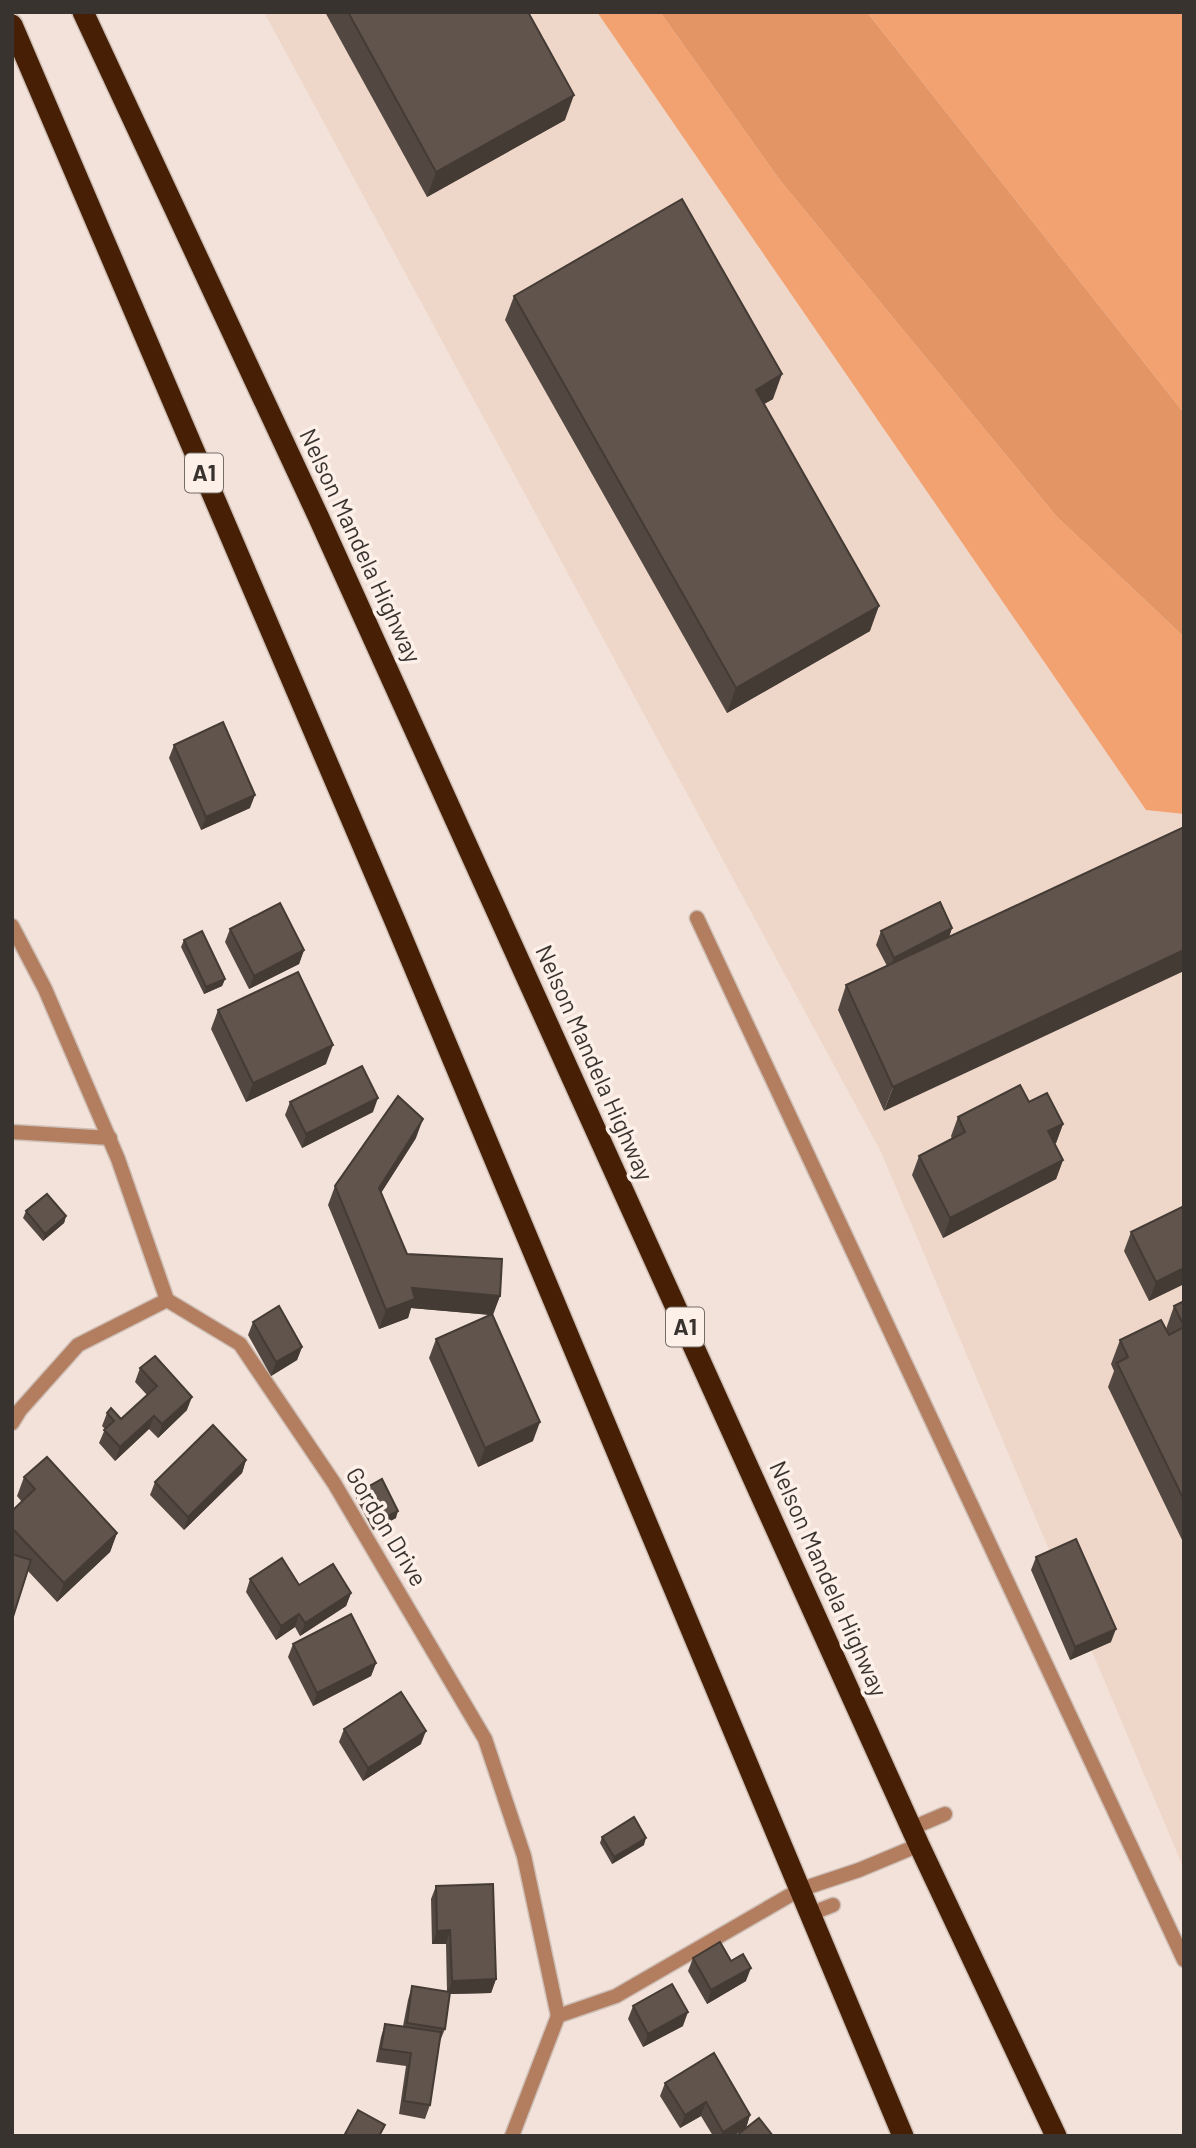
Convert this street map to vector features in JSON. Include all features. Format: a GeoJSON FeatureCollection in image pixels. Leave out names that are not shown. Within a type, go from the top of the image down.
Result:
{"type":"FeatureCollection","features":[{"type":"Feature","properties":{"kind":"highway","name":"Nelson Mandela Highway"},"geometry":{"type":"LineString","coordinates":[[83,12],[318,516],[916,1837],[1056,2136]]}},
{"type":"Feature","properties":{"kind":"highway","name":"A1"},"geometry":{"type":"LineString","coordinates":[[12,25],[395,921],[903,2136]]}},
{"type":"Feature","properties":{"kind":"street"},"geometry":{"type":"LineString","coordinates":[[697,918],[1184,1960]]}},
{"type":"Feature","properties":{"kind":"street"},"geometry":{"type":"LineString","coordinates":[[12,926],[45,989],[110,1138],[167,1300],[78,1345],[20,1410],[12,1423]]}},
{"type":"Feature","properties":{"kind":"street"},"geometry":{"type":"LineString","coordinates":[[12,1132],[110,1138]]}},
{"type":"Feature","properties":{"kind":"street","name":"Gordon Drive"},"geometry":{"type":"LineString","coordinates":[[167,1300],[240,1344],[334,1483],[485,1739],[524,1856],[558,2016]]}},
{"type":"Feature","properties":{"kind":"street"},"geometry":{"type":"LineString","coordinates":[[512,2136],[558,2016],[616,1996],[799,1890],[859,1870],[916,1837],[945,1814]]}},
{"type":"Feature","properties":{"kind":"street"},"geometry":{"type":"LineString","coordinates":[[810,1914],[833,1905]]}},
{"type":"Feature","properties":{"kind":"shaded area"},"geometry":{"type":"Polygon","coordinates":[[[264,12],[597,12],[1146,810],[1184,814],[1184,1869],[881,1152],[264,12]]]}},
{"type":"Feature","properties":{"kind":"shaded area"},"geometry":{"type":"Polygon","coordinates":[[[597,12],[660,12],[779,179],[1056,516],[1184,637],[1184,814],[1146,810],[597,12]]]}},
{"type":"Feature","properties":{"kind":"shaded area"},"geometry":{"type":"Polygon","coordinates":[[[660,12],[867,12],[1184,413],[1184,637],[1056,516],[779,179],[660,12]]]}},
{"type":"Feature","properties":{"kind":"shaded area"},"geometry":{"type":"Polygon","coordinates":[[[867,12],[1184,12],[1184,413],[867,12]]]}},
{"type":"Feature","properties":{"kind":"building"},"geometry":{"type":"Polygon","coordinates":[[[348,12],[528,12],[574,95],[436,172],[348,12]]]}},
{"type":"Feature","properties":{"kind":"building"},"geometry":{"type":"Polygon","coordinates":[[[682,199],[782,374],[756,390],[879,606],[736,688],[514,296],[682,199]]]}},
{"type":"Feature","properties":{"kind":"building"},"geometry":{"type":"Polygon","coordinates":[[[223,722],[255,795],[206,817],[174,745],[223,722]]]}},
{"type":"Feature","properties":{"kind":"building"},"geometry":{"type":"Polygon","coordinates":[[[1184,827],[1184,950],[893,1087],[846,985],[1184,827]]]}},
{"type":"Feature","properties":{"kind":"building"},"geometry":{"type":"Polygon","coordinates":[[[940,902],[952,928],[894,958],[881,931],[940,902]]]}},
{"type":"Feature","properties":{"kind":"building"},"geometry":{"type":"Polygon","coordinates":[[[280,903],[304,950],[254,976],[230,929],[280,903]]]}},
{"type":"Feature","properties":{"kind":"building"},"geometry":{"type":"Polygon","coordinates":[[[202,931],[225,979],[206,987],[184,940],[202,931]]]}},
{"type":"Feature","properties":{"kind":"building"},"geometry":{"type":"Polygon","coordinates":[[[298,972],[333,1045],[253,1083],[218,1010],[298,972]]]}},
{"type":"Feature","properties":{"kind":"building"},"geometry":{"type":"Polygon","coordinates":[[[362,1066],[378,1098],[306,1134],[290,1102],[362,1066]]]}},
{"type":"Feature","properties":{"kind":"building"},"geometry":{"type":"Polygon","coordinates":[[[1020,1085],[1029,1102],[1047,1093],[1063,1124],[1048,1131],[1063,1160],[950,1218],[919,1156],[965,1132],[958,1117],[1020,1085]]]}},
{"type":"Feature","properties":{"kind":"building"},"geometry":{"type":"Polygon","coordinates":[[[398,1096],[423,1119],[379,1188],[407,1254],[502,1259],[500,1296],[412,1288],[415,1299],[386,1310],[335,1186],[398,1096]]]}},
{"type":"Feature","properties":{"kind":"building"},"geometry":{"type":"Polygon","coordinates":[[[47,1194],[66,1216],[45,1234],[26,1211],[47,1194]]]}},
{"type":"Feature","properties":{"kind":"building"},"geometry":{"type":"Polygon","coordinates":[[[1184,1206],[1184,1268],[1156,1282],[1131,1232],[1184,1206]]]}},
{"type":"Feature","properties":{"kind":"building"},"geometry":{"type":"Polygon","coordinates":[[[1184,1301],[1184,1326],[1174,1306],[1184,1301]]]}},
{"type":"Feature","properties":{"kind":"building"},"geometry":{"type":"Polygon","coordinates":[[[279,1306],[302,1347],[276,1362],[253,1322],[279,1306]]]}},
{"type":"Feature","properties":{"kind":"building"},"geometry":{"type":"Polygon","coordinates":[[[492,1314],[540,1422],[485,1448],[436,1339],[492,1314]]]}},
{"type":"Feature","properties":{"kind":"building"},"geometry":{"type":"Polygon","coordinates":[[[1161,1320],[1169,1335],[1184,1327],[1184,1500],[1117,1363],[1128,1357],[1120,1340],[1161,1320]]]}},
{"type":"Feature","properties":{"kind":"building"},"geometry":{"type":"Polygon","coordinates":[[[155,1356],[192,1397],[162,1424],[154,1416],[120,1447],[104,1430],[114,1421],[107,1413],[111,1408],[121,1419],[157,1386],[140,1368],[155,1356]]]}},
{"type":"Feature","properties":{"kind":"building"},"geometry":{"type":"Polygon","coordinates":[[[213,1425],[246,1460],[188,1517],[155,1482],[213,1425]]]}},
{"type":"Feature","properties":{"kind":"building"},"geometry":{"type":"Polygon","coordinates":[[[47,1457],[117,1533],[64,1583],[12,1528],[12,1511],[35,1489],[24,1477],[47,1457]]]}},
{"type":"Feature","properties":{"kind":"building"},"geometry":{"type":"Polygon","coordinates":[[[382,1479],[398,1511],[375,1523],[359,1492],[382,1479]]]}},
{"type":"Feature","properties":{"kind":"building"},"geometry":{"type":"Polygon","coordinates":[[[1076,1539],[1116,1629],[1075,1647],[1036,1557],[1076,1539]]]}},
{"type":"Feature","properties":{"kind":"building"},"geometry":{"type":"Polygon","coordinates":[[[12,1554],[31,1560],[12,1620],[12,1554]]]}},
{"type":"Feature","properties":{"kind":"building"},"geometry":{"type":"Polygon","coordinates":[[[282,1558],[299,1585],[333,1564],[351,1593],[305,1623],[299,1614],[281,1626],[250,1579],[282,1558]]]}},
{"type":"Feature","properties":{"kind":"building"},"geometry":{"type":"Polygon","coordinates":[[[351,1614],[376,1663],[317,1693],[293,1644],[351,1614]]]}},
{"type":"Feature","properties":{"kind":"building"},"geometry":{"type":"Polygon","coordinates":[[[401,1692],[426,1731],[368,1768],[344,1729],[401,1692]]]}},
{"type":"Feature","properties":{"kind":"building"},"geometry":{"type":"Polygon","coordinates":[[[634,1817],[646,1838],[614,1857],[602,1837],[634,1817]]]}},
{"type":"Feature","properties":{"kind":"building"},"geometry":{"type":"Polygon","coordinates":[[[493,1884],[496,1979],[452,1981],[450,1930],[437,1931],[436,1886],[493,1884]]]}},
{"type":"Feature","properties":{"kind":"building"},"geometry":{"type":"Polygon","coordinates":[[[720,1942],[731,1961],[743,1954],[751,1968],[711,1990],[693,1958],[720,1942]]]}},
{"type":"Feature","properties":{"kind":"building"},"geometry":{"type":"Polygon","coordinates":[[[672,1984],[688,2012],[648,2034],[633,2006],[672,1984]]]}},
{"type":"Feature","properties":{"kind":"building"},"geometry":{"type":"Polygon","coordinates":[[[412,1986],[450,1992],[445,2029],[407,2023],[412,1986]]]}},
{"type":"Feature","properties":{"kind":"building"},"geometry":{"type":"Polygon","coordinates":[[[385,2024],[441,2032],[430,2105],[404,2101],[411,2053],[381,2049],[385,2024]]]}},
{"type":"Feature","properties":{"kind":"building"},"geometry":{"type":"Polygon","coordinates":[[[714,2053],[750,2115],[723,2132],[706,2102],[685,2115],[665,2083],[714,2053]]]}},
{"type":"Feature","properties":{"kind":"building"},"geometry":{"type":"Polygon","coordinates":[[[358,2110],[385,2125],[379,2136],[345,2134],[358,2110]]]}},
{"type":"Feature","properties":{"kind":"building"},"geometry":{"type":"Polygon","coordinates":[[[759,2118],[773,2136],[736,2136],[759,2118]]]}}]}
